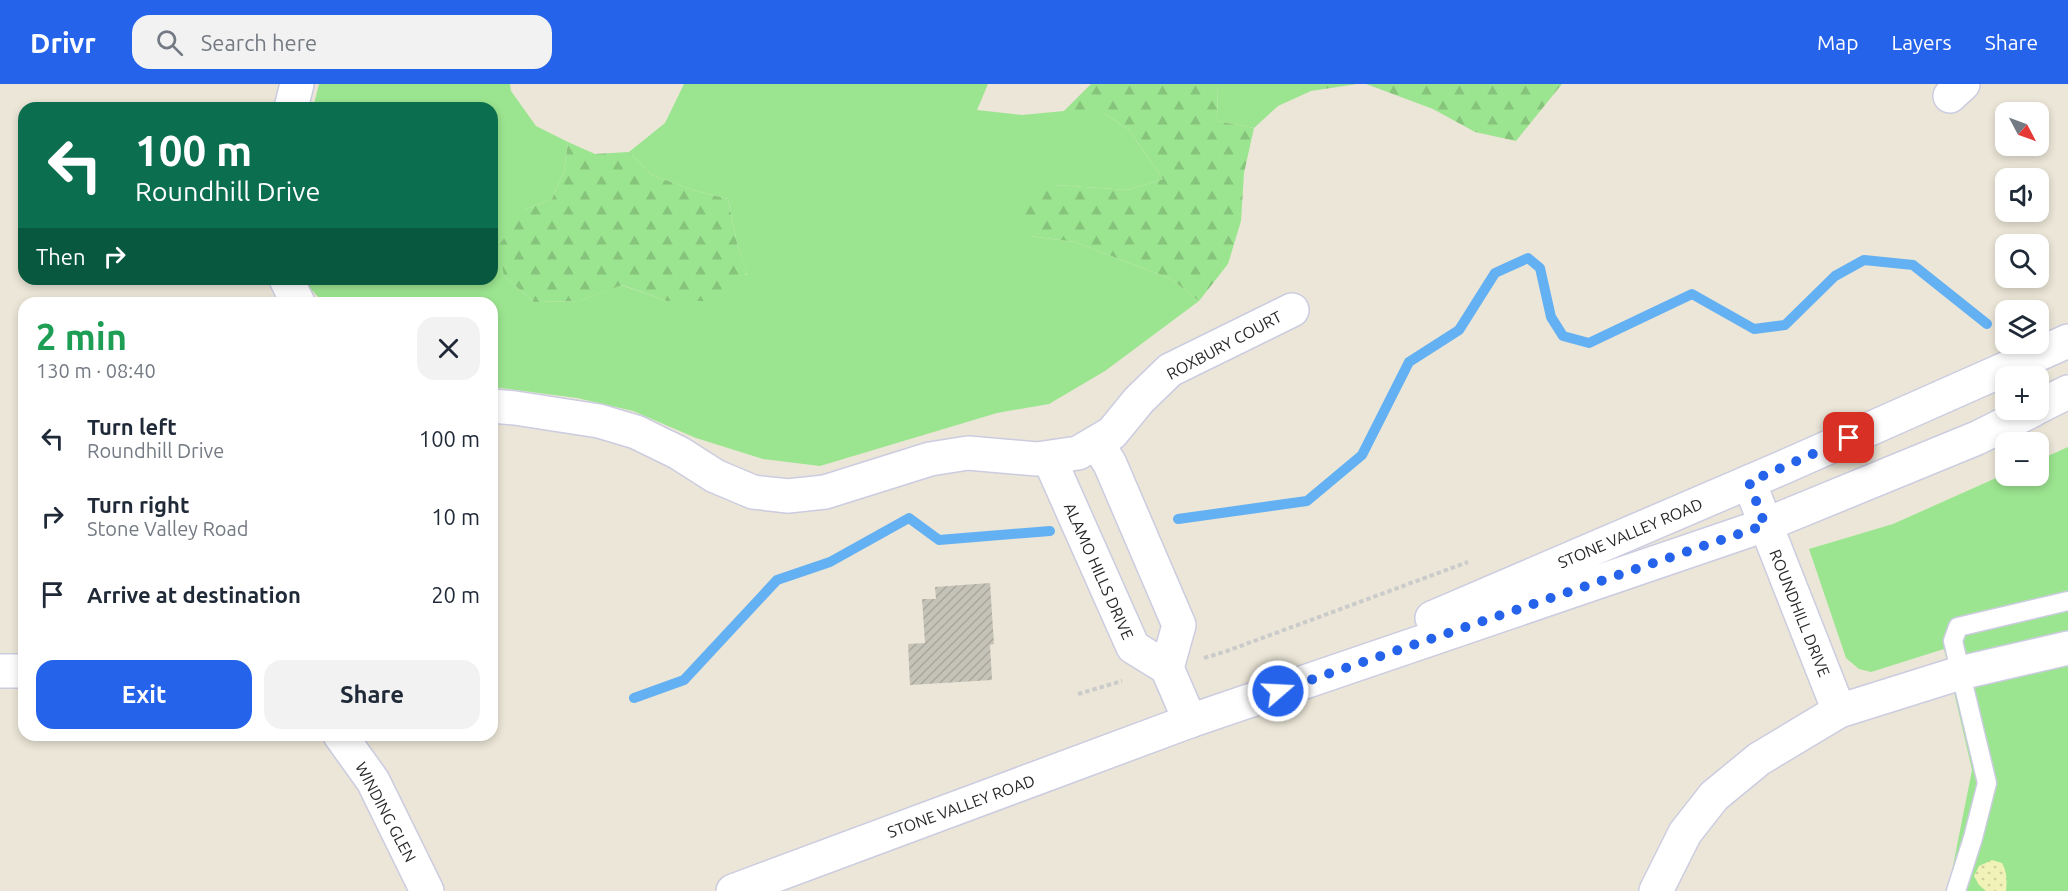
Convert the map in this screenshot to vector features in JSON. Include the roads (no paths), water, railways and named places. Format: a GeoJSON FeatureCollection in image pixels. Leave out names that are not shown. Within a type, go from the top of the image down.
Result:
{"type":"FeatureCollection","features":[{"type":"Feature","properties":{"kind":"street"},"geometry":{"type":"LineString","coordinates":[[292,102],[297,84]]}},
{"type":"Feature","properties":{"kind":"street","name":"ROXBURY COURT"},"geometry":{"type":"LineString","coordinates":[[1075,451],[1112,433],[1139,400],[1170,370],[1292,310]]}},
{"type":"Feature","properties":{"kind":"street","name":"STONE VALLEY ROAD"},"geometry":{"type":"LineString","coordinates":[[1190,722],[1749,482],[2068,341]]}},
{"type":"Feature","properties":{"kind":"street"},"geometry":{"type":"LineString","coordinates":[[2049,402],[2068,392]]}},
{"type":"Feature","properties":{"kind":"street"},"geometry":{"type":"LineString","coordinates":[[498,407],[588,419],[626,429],[679,453],[715,476],[753,492],[788,496],[825,492],[930,459],[968,453],[1037,459],[1075,451],[1110,464],[1179,625],[1167,668],[1190,722]]}},
{"type":"Feature","properties":{"kind":"street","name":"STONE VALLEY ROAD"},"geometry":{"type":"LineString","coordinates":[[733,891],[1190,722],[1765,525],[1977,438],[2013,420]]}},
{"type":"Feature","properties":{"kind":"street","name":"ALAMO HILLS DRIVE"},"geometry":{"type":"LineString","coordinates":[[1075,451],[1133,647],[1167,668]]}},
{"type":"Feature","properties":{"kind":"street","name":"ROUNDHILL DRIVE"},"geometry":{"type":"LineString","coordinates":[[1749,482],[1839,711]]}},
{"type":"Feature","properties":{"kind":"street"},"geometry":{"type":"LineString","coordinates":[[1656,891],[1685,833],[1714,796],[1759,759],[1839,711],[1960,673],[2068,648]]}},
{"type":"Feature","properties":{"kind":"street"},"geometry":{"type":"LineString","coordinates":[[0,671],[18,671]]}},
{"type":"Feature","properties":{"kind":"street","name":"WINDING GLEN"},"geometry":{"type":"LineString","coordinates":[[344,741],[373,781],[427,891]]}},
{"type":"Feature","properties":{"kind":"lane"},"geometry":{"type":"LineString","coordinates":[[1956,891],[1988,783],[1953,641],[1958,627],[2068,601]]}},
{"type":"Feature","properties":{"kind":"waterway"},"geometry":{"type":"LineString","coordinates":[[1178,519],[1307,501],[1362,455],[1409,362],[1459,330],[1495,273],[1528,258],[1540,268],[1551,317],[1563,336],[1589,343],[1692,294],[1754,329],[1785,325],[1835,276],[1864,260],[1913,265],[1987,324]]}},
{"type":"Feature","properties":{"kind":"waterway"},"geometry":{"type":"LineString","coordinates":[[634,698],[684,680],[777,580],[830,562],[909,518],[939,540],[1050,531]]}}]}
